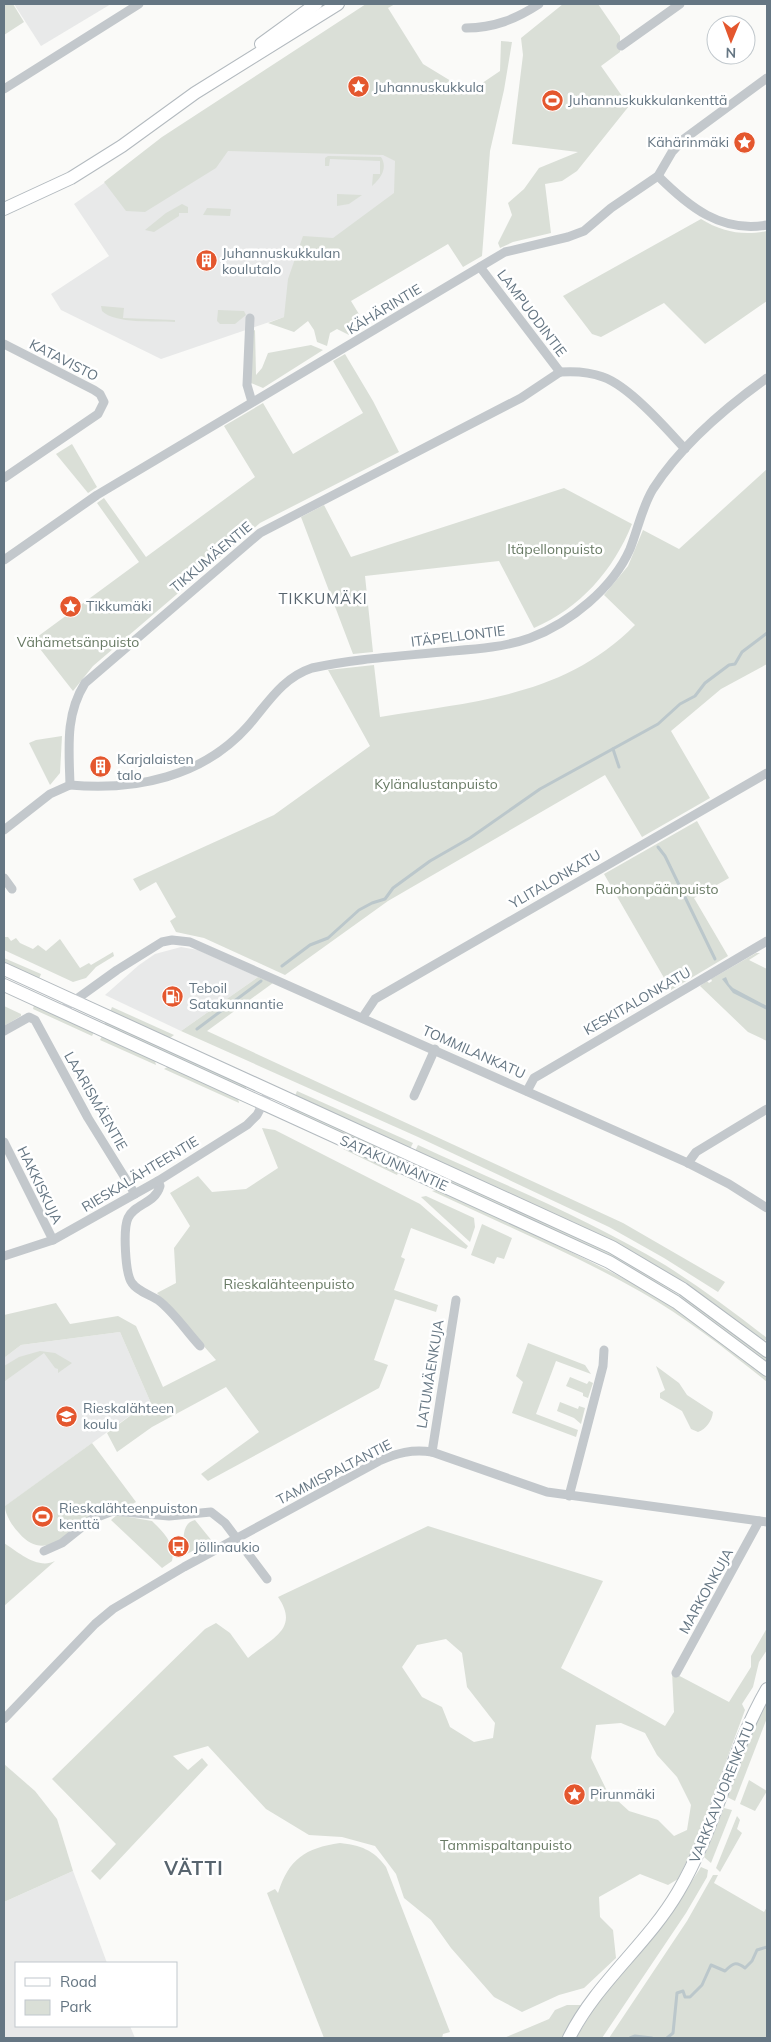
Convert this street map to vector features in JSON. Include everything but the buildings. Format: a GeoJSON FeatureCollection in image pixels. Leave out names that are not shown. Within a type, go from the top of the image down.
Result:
{"type":"FeatureCollection","features":[{"type":"Feature","properties":{"kind":"main road"},"geometry":{"type":"LineString","coordinates":[[237,66],[274,33],[316,4]]}},
{"type":"Feature","properties":{"kind":"main road"},"geometry":{"type":"LineString","coordinates":[[4,209],[71,178],[122,146],[195,93],[338,4]]}},
{"type":"Feature","properties":{"kind":"main road","name":"SATAKUNNANTIE"},"geometry":{"type":"LineString","coordinates":[[4,969],[612,1247],[683,1289],[767,1351]]}},
{"type":"Feature","properties":{"kind":"main road","name":"SATAKUNNANTIE"},"geometry":{"type":"LineString","coordinates":[[4,985],[609,1262],[676,1302],[767,1370]]}},
{"type":"Feature","properties":{"kind":"main road","name":"VARKKAVUORENKATU"},"geometry":{"type":"LineString","coordinates":[[569,2038],[591,2002],[658,1922],[678,1892],[708,1831],[743,1737],[767,1689]]}},
{"type":"Feature","properties":{"kind":"street"},"geometry":{"type":"LineString","coordinates":[[4,89],[139,4]]}},
{"type":"Feature","properties":{"kind":"street"},"geometry":{"type":"LineString","coordinates":[[466,28],[486,28],[498,25],[539,4]]}},
{"type":"Feature","properties":{"kind":"street"},"geometry":{"type":"LineString","coordinates":[[621,46],[680,4]]}},
{"type":"Feature","properties":{"kind":"street","name":"KÄHÄRINTIE"},"geometry":{"type":"LineString","coordinates":[[4,560],[97,495],[511,249],[576,235],[658,176],[672,152],[684,139],[767,78]]}},
{"type":"Feature","properties":{"kind":"street"},"geometry":{"type":"LineString","coordinates":[[658,176],[684,202],[708,217],[733,225],[767,225]]}},
{"type":"Feature","properties":{"kind":"street","name":"LAMPUODINTIE"},"geometry":{"type":"LineString","coordinates":[[480,267],[560,372],[584,372],[611,380],[626,390],[685,449]]}},
{"type":"Feature","properties":{"kind":"street"},"geometry":{"type":"LineString","coordinates":[[250,318],[247,385],[252,402]]}},
{"type":"Feature","properties":{"kind":"street","name":"KATAVISTO"},"geometry":{"type":"LineString","coordinates":[[4,344],[94,390],[103,398],[103,406],[98,414],[4,478]]}},
{"type":"Feature","properties":{"kind":"street","name":"TIKKUMÄENTIE"},"geometry":{"type":"LineString","coordinates":[[70,785],[69,726],[75,701],[85,683],[260,533],[518,399],[560,372]]}},
{"type":"Feature","properties":{"kind":"street","name":"ITÄPELLONTIE"},"geometry":{"type":"LineString","coordinates":[[70,785],[98,788],[136,785],[172,776],[195,766],[219,752],[241,733],[285,682],[300,672],[312,668],[518,642],[555,626],[588,601],[621,564],[652,490],[685,449],[723,412],[767,378]]}},
{"type":"Feature","properties":{"kind":"street","name":"YLITALONKATU"},"geometry":{"type":"LineString","coordinates":[[363,1017],[375,999],[767,773]]}},
{"type":"Feature","properties":{"kind":"street"},"geometry":{"type":"LineString","coordinates":[[4,830],[50,794],[70,785]]}},
{"type":"Feature","properties":{"kind":"street"},"geometry":{"type":"LineString","coordinates":[[4,878],[12,889]]}},
{"type":"Feature","properties":{"kind":"street","name":"TOMMILANKATU"},"geometry":{"type":"LineString","coordinates":[[74,1001],[116,970],[162,942],[172,940],[190,942],[363,1017],[688,1163],[729,1184],[767,1208]]}},
{"type":"Feature","properties":{"kind":"street","name":"KESKITALONKATU"},"geometry":{"type":"LineString","coordinates":[[527,1091],[534,1078],[767,942]]}},
{"type":"Feature","properties":{"kind":"street"},"geometry":{"type":"LineString","coordinates":[[60,1011],[74,1001]]}},
{"type":"Feature","properties":{"kind":"street","name":"LAARISMÄENTIE"},"geometry":{"type":"LineString","coordinates":[[4,1031],[28,1017],[35,1020],[88,1118],[135,1194]]}},
{"type":"Feature","properties":{"kind":"street"},"geometry":{"type":"LineString","coordinates":[[414,1096],[435,1049]]}},
{"type":"Feature","properties":{"kind":"street","name":"RIESKALÄHTEENTIE"},"geometry":{"type":"LineString","coordinates":[[4,1256],[53,1240],[158,1181],[247,1125],[257,1115],[270,1090]]}},
{"type":"Feature","properties":{"kind":"street"},"geometry":{"type":"LineString","coordinates":[[688,1163],[696,1152],[767,1109]]}},
{"type":"Feature","properties":{"kind":"street","name":"HAKKISKUJA"},"geometry":{"type":"LineString","coordinates":[[4,1142],[53,1240]]}},
{"type":"Feature","properties":{"kind":"street"},"geometry":{"type":"LineString","coordinates":[[158,1181],[160,1186],[155,1198],[132,1212],[128,1219],[126,1237],[130,1281],[134,1287],[166,1307],[200,1346]]}},
{"type":"Feature","properties":{"kind":"street","name":"LATUMÄENKUJA"},"geometry":{"type":"LineString","coordinates":[[432,1452],[456,1300]]}},
{"type":"Feature","properties":{"kind":"street"},"geometry":{"type":"LineString","coordinates":[[569,1496],[603,1366],[604,1350]]}},
{"type":"Feature","properties":{"kind":"street","name":"TAMMISPALTANTIE"},"geometry":{"type":"LineString","coordinates":[[4,1719],[95,1624],[113,1609],[236,1539],[391,1456],[409,1451],[432,1452],[536,1489],[569,1496],[763,1521]]}},
{"type":"Feature","properties":{"kind":"street"},"geometry":{"type":"LineString","coordinates":[[44,1551],[62,1544],[92,1520],[113,1511],[183,1515],[204,1512],[216,1515],[267,1579]]}},
{"type":"Feature","properties":{"kind":"street","name":"MARKONKUJA"},"geometry":{"type":"LineString","coordinates":[[676,1673],[763,1521]]}},
{"type":"Feature","properties":{"kind":"shaded area"},"geometry":{"type":"Polygon","coordinates":[[[14,4],[111,4],[41,46],[14,4]]]}},
{"type":"Feature","properties":{"kind":"shaded area"},"geometry":{"type":"Polygon","coordinates":[[[166,140],[399,149],[397,199],[293,314],[161,359],[61,310],[51,294],[109,256],[74,204],[166,140]]]}},
{"type":"Feature","properties":{"kind":"shaded area"},"geometry":{"type":"Polygon","coordinates":[[[181,947],[198,950],[258,977],[181,1031],[105,995],[139,965],[155,954],[181,947]]]}},
{"type":"Feature","properties":{"kind":"shaded area"},"geometry":{"type":"Polygon","coordinates":[[[726,977],[733,988],[767,1006],[767,1010],[733,993],[722,979],[726,977]]]}},
{"type":"Feature","properties":{"kind":"shaded area","name":"Rieskalähteen koulu"},"geometry":{"type":"Polygon","coordinates":[[[120,1332],[150,1401],[4,1507],[4,1358],[21,1345],[120,1332]]]}},
{"type":"Feature","properties":{"kind":"shaded area"},"geometry":{"type":"Polygon","coordinates":[[[73,1871],[107,1962],[15,1962],[15,2027],[130,2027],[135,2038],[4,2038],[4,1902],[73,1871]]]}},
{"type":"Feature","properties":{"kind":"green space"},"geometry":{"type":"Polygon","coordinates":[[[4,4],[13,4],[24,22],[4,35],[4,4]]]}},
{"type":"Feature","properties":{"kind":"green space"},"geometry":{"type":"Polygon","coordinates":[[[366,4],[395,4],[388,8],[423,64],[469,92],[500,71],[501,41],[512,42],[504,90],[490,151],[482,256],[463,267],[448,244],[351,301],[365,324],[349,335],[337,329],[330,333],[327,346],[317,342],[314,330],[308,321],[294,332],[268,323],[284,317],[288,279],[303,236],[333,238],[394,193],[395,161],[383,155],[228,151],[216,168],[145,212],[126,211],[104,182],[162,137],[366,4]]]}},
{"type":"Feature","properties":{"kind":"green space"},"geometry":{"type":"Polygon","coordinates":[[[563,4],[598,4],[620,36],[620,52],[601,66],[629,106],[577,171],[562,181],[545,184],[551,233],[513,242],[500,248],[498,243],[512,215],[508,203],[524,189],[539,168],[578,152],[512,144],[523,55],[521,38],[563,4]]]}},
{"type":"Feature","properties":{"kind":"green space"},"geometry":{"type":"Polygon","coordinates":[[[328,156],[381,157],[384,169],[381,176],[372,186],[373,174],[380,174],[380,161],[330,159],[329,166],[325,166],[325,158],[328,156]]]}},
{"type":"Feature","properties":{"kind":"green space"},"geometry":{"type":"Polygon","coordinates":[[[337,194],[362,195],[349,204],[337,206],[337,194]]]}},
{"type":"Feature","properties":{"kind":"green space"},"geometry":{"type":"Polygon","coordinates":[[[182,204],[188,207],[188,213],[179,213],[179,216],[154,232],[145,230],[166,213],[182,204]]]}},
{"type":"Feature","properties":{"kind":"green space"},"geometry":{"type":"Polygon","coordinates":[[[207,208],[231,209],[230,216],[203,215],[207,208]]]}},
{"type":"Feature","properties":{"kind":"green space"},"geometry":{"type":"Polygon","coordinates":[[[701,219],[733,232],[767,231],[767,301],[705,344],[664,303],[601,337],[592,334],[563,296],[701,219]]]}},
{"type":"Feature","properties":{"kind":"green space"},"geometry":{"type":"Polygon","coordinates":[[[101,306],[124,308],[123,318],[175,320],[175,322],[136,321],[116,318],[102,311],[101,306]]]}},
{"type":"Feature","properties":{"kind":"green space"},"geometry":{"type":"Polygon","coordinates":[[[218,310],[244,311],[246,315],[235,324],[220,324],[217,321],[218,310]]]}},
{"type":"Feature","properties":{"kind":"green space"},"geometry":{"type":"Polygon","coordinates":[[[255,330],[256,375],[262,368],[268,353],[311,345],[323,350],[263,388],[251,383],[253,331],[255,330]]]}},
{"type":"Feature","properties":{"kind":"green space","name":"Vähämetsänpuisto"},"geometry":{"type":"Polygon","coordinates":[[[345,354],[373,401],[399,452],[260,523],[93,666],[73,691],[33,640],[139,562],[97,503],[104,498],[146,557],[255,477],[224,426],[263,403],[293,454],[363,413],[333,361],[345,354]]]}},
{"type":"Feature","properties":{"kind":"green space"},"geometry":{"type":"Polygon","coordinates":[[[72,444],[97,487],[88,493],[56,454],[72,444]]]}},
{"type":"Feature","properties":{"kind":"green space","name":"Kylänalustanpuisto"},"geometry":{"type":"Polygon","coordinates":[[[767,469],[767,664],[721,689],[671,731],[710,798],[642,837],[605,775],[388,901],[285,975],[204,938],[176,932],[170,921],[176,917],[156,882],[140,891],[133,879],[274,815],[370,746],[328,670],[374,665],[380,717],[483,700],[548,682],[578,668],[608,649],[635,625],[604,595],[628,566],[643,530],[679,549],[767,469]]]}},
{"type":"Feature","properties":{"kind":"green space","name":"Itäpellonpuisto"},"geometry":{"type":"Polygon","coordinates":[[[564,488],[632,524],[605,572],[580,599],[551,620],[534,628],[499,561],[365,576],[373,652],[353,654],[301,517],[324,505],[351,557],[564,488]]]}},
{"type":"Feature","properties":{"kind":"green space"},"geometry":{"type":"Polygon","coordinates":[[[62,736],[60,773],[50,785],[29,743],[62,736]]]}},
{"type":"Feature","properties":{"kind":"green space","name":"Ruohonpäänpuisto"},"geometry":{"type":"Polygon","coordinates":[[[697,821],[729,878],[694,898],[728,956],[671,990],[604,874],[697,821]]]}},
{"type":"Feature","properties":{"kind":"green space"},"geometry":{"type":"Polygon","coordinates":[[[4,937],[8,937],[11,941],[16,938],[20,943],[33,949],[38,945],[46,951],[60,939],[80,968],[89,963],[91,965],[113,952],[114,956],[96,967],[86,978],[73,982],[4,950],[4,937]]]}},
{"type":"Feature","properties":{"kind":"green space"},"geometry":{"type":"Polygon","coordinates":[[[756,953],[760,953],[749,960],[767,969],[767,1041],[748,1032],[700,986],[707,981],[709,983],[712,981],[711,979],[756,953]]]}},
{"type":"Feature","properties":{"kind":"green space"},"geometry":{"type":"Polygon","coordinates":[[[4,958],[41,974],[39,979],[4,963],[4,958]]]}},
{"type":"Feature","properties":{"kind":"green space"},"geometry":{"type":"Polygon","coordinates":[[[258,977],[273,983],[207,1031],[623,1223],[725,1282],[718,1292],[664,1258],[609,1227],[418,1137],[181,1031],[258,977]]]}},
{"type":"Feature","properties":{"kind":"green space"},"geometry":{"type":"Polygon","coordinates":[[[34,1005],[94,1032],[92,1036],[33,1009],[34,1005]]]}},
{"type":"Feature","properties":{"kind":"green space"},"geometry":{"type":"Polygon","coordinates":[[[4,1006],[21,1014],[21,1016],[4,1026],[4,1006]]]}},
{"type":"Feature","properties":{"kind":"green space"},"geometry":{"type":"Polygon","coordinates":[[[112,1007],[174,1035],[170,1038],[110,1012],[112,1007]]]}},
{"type":"Feature","properties":{"kind":"green space"},"geometry":{"type":"Polygon","coordinates":[[[106,1021],[247,1085],[245,1090],[104,1025],[106,1021]]]}},
{"type":"Feature","properties":{"kind":"green space"},"geometry":{"type":"Polygon","coordinates":[[[102,1036],[155,1061],[156,1065],[100,1040],[102,1036]]]}},
{"type":"Feature","properties":{"kind":"green space"},"geometry":{"type":"Polygon","coordinates":[[[169,1066],[238,1098],[239,1103],[164,1069],[169,1066]]]}},
{"type":"Feature","properties":{"kind":"green space"},"geometry":{"type":"Polygon","coordinates":[[[297,1091],[413,1143],[410,1149],[295,1096],[297,1091]]]}},
{"type":"Feature","properties":{"kind":"green space"},"geometry":{"type":"Polygon","coordinates":[[[291,1106],[406,1158],[404,1162],[289,1110],[291,1106]]]}},
{"type":"Feature","properties":{"kind":"green space","name":"Rieskalähteenpuisto"},"geometry":{"type":"Polygon","coordinates":[[[262,1128],[275,1130],[420,1204],[468,1246],[466,1249],[411,1228],[401,1257],[405,1259],[394,1290],[438,1305],[436,1312],[395,1299],[374,1360],[388,1365],[379,1388],[208,1481],[201,1474],[259,1432],[226,1387],[152,1427],[117,1452],[107,1433],[150,1401],[120,1332],[21,1345],[4,1358],[4,1315],[56,1303],[70,1324],[118,1316],[136,1326],[163,1387],[216,1360],[157,1293],[176,1283],[174,1248],[190,1226],[170,1193],[198,1176],[212,1192],[246,1189],[278,1168],[262,1128]]]}},
{"type":"Feature","properties":{"kind":"green space"},"geometry":{"type":"Polygon","coordinates":[[[418,1145],[543,1202],[635,1248],[704,1291],[755,1328],[767,1340],[763,1341],[693,1290],[415,1151],[418,1145]]]}},
{"type":"Feature","properties":{"kind":"green space"},"geometry":{"type":"Polygon","coordinates":[[[341,1148],[357,1153],[399,1171],[397,1175],[341,1148]]]}},
{"type":"Feature","properties":{"kind":"green space"},"geometry":{"type":"Polygon","coordinates":[[[436,1176],[443,1176],[618,1257],[719,1320],[767,1357],[767,1363],[685,1303],[436,1176]]]}},
{"type":"Feature","properties":{"kind":"green space"},"geometry":{"type":"Polygon","coordinates":[[[436,1190],[452,1194],[575,1254],[676,1308],[738,1353],[767,1378],[767,1382],[690,1323],[641,1292],[564,1252],[432,1191],[436,1190]]]}},
{"type":"Feature","properties":{"kind":"green space"},"geometry":{"type":"Polygon","coordinates":[[[426,1196],[474,1218],[475,1227],[470,1242],[421,1197],[426,1196]]]}},
{"type":"Feature","properties":{"kind":"green space"},"geometry":{"type":"Polygon","coordinates":[[[482,1224],[512,1238],[504,1259],[497,1257],[494,1264],[471,1255],[482,1224]]]}},
{"type":"Feature","properties":{"kind":"green space"},"geometry":{"type":"Polygon","coordinates":[[[528,1343],[585,1365],[591,1374],[556,1361],[536,1414],[578,1430],[576,1437],[512,1413],[523,1382],[516,1376],[528,1343]]]}},
{"type":"Feature","properties":{"kind":"green space"},"geometry":{"type":"Polygon","coordinates":[[[40,1351],[55,1353],[72,1363],[58,1373],[58,1369],[55,1368],[44,1353],[5,1381],[4,1366],[19,1357],[40,1351]]]}},
{"type":"Feature","properties":{"kind":"green space"},"geometry":{"type":"Polygon","coordinates":[[[656,1366],[679,1383],[687,1395],[713,1412],[710,1421],[704,1429],[698,1432],[691,1429],[682,1411],[660,1398],[660,1393],[665,1390],[656,1366]]]}},
{"type":"Feature","properties":{"kind":"green space"},"geometry":{"type":"Polygon","coordinates":[[[570,1377],[587,1384],[589,1381],[593,1383],[588,1398],[583,1396],[583,1393],[566,1386],[570,1377]]]}},
{"type":"Feature","properties":{"kind":"green space"},"geometry":{"type":"Polygon","coordinates":[[[560,1402],[578,1409],[579,1406],[585,1408],[581,1424],[574,1418],[557,1411],[560,1402]]]}},
{"type":"Feature","properties":{"kind":"green space"},"geometry":{"type":"Polygon","coordinates":[[[92,1443],[136,1502],[129,1505],[107,1508],[52,1544],[41,1546],[30,1543],[12,1524],[6,1513],[5,1506],[92,1443]]]}},
{"type":"Feature","properties":{"kind":"green space"},"geometry":{"type":"Polygon","coordinates":[[[117,1515],[152,1521],[170,1544],[173,1555],[172,1561],[162,1568],[111,1520],[117,1515]]]}},
{"type":"Feature","properties":{"kind":"green space"},"geometry":{"type":"Polygon","coordinates":[[[195,1520],[212,1541],[185,1555],[183,1552],[185,1528],[195,1520]]]}},
{"type":"Feature","properties":{"kind":"green space","name":"Tammispaltanpuisto"},"geometry":{"type":"Polygon","coordinates":[[[428,1526],[603,1581],[561,1668],[665,1726],[674,1712],[672,1672],[729,1702],[751,1667],[751,1656],[767,1628],[767,1650],[759,1662],[753,1687],[742,1704],[745,1710],[695,1845],[678,1879],[668,1885],[640,1874],[599,1897],[600,1917],[613,1930],[616,1958],[584,1988],[559,1995],[522,2012],[494,1997],[451,1948],[431,1920],[404,1898],[396,1874],[375,1846],[342,1837],[309,1835],[266,1809],[208,1746],[173,1756],[188,1770],[202,1758],[208,1765],[100,1880],[91,1871],[116,1844],[52,1779],[205,1629],[216,1623],[230,1633],[248,1658],[274,1638],[285,1625],[286,1617],[278,1597],[428,1526]],[[446,1639],[417,1645],[402,1667],[422,1697],[442,1707],[450,1727],[474,1742],[493,1738],[495,1723],[467,1687],[462,1653],[446,1639]],[[621,1723],[596,1725],[591,1758],[607,1791],[629,1811],[658,1820],[674,1836],[687,1830],[691,1805],[677,1777],[657,1755],[645,1733],[621,1723]]]}},
{"type":"Feature","properties":{"kind":"green space"},"geometry":{"type":"Polygon","coordinates":[[[4,1543],[35,1562],[49,1563],[55,1561],[4,1606],[4,1543]]]}},
{"type":"Feature","properties":{"kind":"green space"},"geometry":{"type":"Polygon","coordinates":[[[767,1703],[767,1718],[735,1801],[727,1797],[746,1743],[767,1703]]]}},
{"type":"Feature","properties":{"kind":"green space"},"geometry":{"type":"Polygon","coordinates":[[[4,1764],[35,1791],[57,1819],[73,1871],[4,1902],[4,1764]]]}},
{"type":"Feature","properties":{"kind":"green space"},"geometry":{"type":"Polygon","coordinates":[[[749,1780],[767,1791],[755,1811],[740,1804],[749,1780]]]}},
{"type":"Feature","properties":{"kind":"green space"},"geometry":{"type":"Polygon","coordinates":[[[724,1808],[732,1810],[711,1863],[704,1857],[724,1808]]]}},
{"type":"Feature","properties":{"kind":"green space"},"geometry":{"type":"Polygon","coordinates":[[[737,1816],[740,1820],[737,1829],[742,1833],[720,1872],[716,1868],[737,1816]]]}},
{"type":"Feature","properties":{"kind":"green space"},"geometry":{"type":"Polygon","coordinates":[[[340,1843],[366,1849],[377,1856],[386,1867],[450,2032],[443,2034],[442,2038],[324,2038],[267,1893],[275,1889],[278,1893],[287,1872],[300,1857],[317,1848],[340,1843]]]}},
{"type":"Feature","properties":{"kind":"green space"},"geometry":{"type":"Polygon","coordinates":[[[701,1867],[708,1870],[707,1877],[686,1913],[602,2038],[576,2038],[596,2005],[668,1918],[701,1867]]]}},
{"type":"Feature","properties":{"kind":"green space"},"geometry":{"type":"Polygon","coordinates":[[[713,1875],[718,1875],[714,1883],[764,1912],[767,1907],[767,2038],[609,2038],[687,1921],[713,1875]]]}},
{"type":"Feature","properties":{"kind":"green space"},"geometry":{"type":"Polygon","coordinates":[[[567,2005],[581,2005],[562,2038],[504,2038],[549,2019],[555,2010],[567,2005]]]}},
{"type":"Feature","properties":{"kind":"waterway"},"geometry":{"type":"LineString","coordinates":[[282,966],[310,945],[328,938],[359,910],[385,899],[393,888],[430,861],[470,838],[540,789],[658,724],[680,704],[695,696],[705,683],[729,665],[735,664],[742,652],[767,633]]}},
{"type":"Feature","properties":{"kind":"waterway"},"geometry":{"type":"LineString","coordinates":[[613,749],[619,767]]}},
{"type":"Feature","properties":{"kind":"waterway"},"geometry":{"type":"LineString","coordinates":[[658,847],[665,856],[715,959]]}},
{"type":"Feature","properties":{"kind":"waterway"},"geometry":{"type":"LineString","coordinates":[[197,1029],[261,981]]}},
{"type":"Feature","properties":{"kind":"waterway"},"geometry":{"type":"LineString","coordinates":[[667,2038],[673,2033],[677,1993],[683,1991],[685,1997],[690,1997],[702,1985],[711,1965],[725,1971],[735,1964],[745,1968],[752,1961],[757,1950],[767,1947]]}},
{"type":"Feature","properties":{"kind":"waterway"},"geometry":{"type":"LineString","coordinates":[[630,2038],[635,2036],[652,2038]]}},
{"type":"Feature","properties":{"kind":"place","name":"Juhannuskukkula"},"geometry":{"type":"Point","coordinates":[358,87]}},
{"type":"Feature","properties":{"kind":"place","name":"Juhannuskukkulankenttä"},"geometry":{"type":"Point","coordinates":[552,100]}},
{"type":"Feature","properties":{"kind":"place","name":"Kähärinmäki"},"geometry":{"type":"Point","coordinates":[745,142]}},
{"type":"Feature","properties":{"kind":"place","name":"Juhannuskukkulan koulutalo"},"geometry":{"type":"Point","coordinates":[206,261]}},
{"type":"Feature","properties":{"kind":"place","name":"Tikkumäki"},"geometry":{"type":"Point","coordinates":[70,606]}},
{"type":"Feature","properties":{"kind":"place","name":"Karjalaisten talo"},"geometry":{"type":"Point","coordinates":[101,767]}},
{"type":"Feature","properties":{"kind":"place","name":"Teboil Satakunnantie"},"geometry":{"type":"Point","coordinates":[173,996]}},
{"type":"Feature","properties":{"kind":"place","name":"Rieskalähteen koulu"},"geometry":{"type":"Point","coordinates":[67,1416]}},
{"type":"Feature","properties":{"kind":"place","name":"Rieskalähteenpuiston kenttä"},"geometry":{"type":"Point","coordinates":[43,1516]}},
{"type":"Feature","properties":{"kind":"place","name":"Jöllinaukio"},"geometry":{"type":"Point","coordinates":[178,1547]}},
{"type":"Feature","properties":{"kind":"place","name":"Pirunmäki"},"geometry":{"type":"Point","coordinates":[574,1794]}},
{"type":"Feature","properties":{"kind":"district","name":"TIKKUMÄKI"},"geometry":{"type":"Point","coordinates":[323,599]}},
{"type":"Feature","properties":{"kind":"district","name":"VÄTTI"},"geometry":{"type":"Point","coordinates":[194,1868]}}]}
